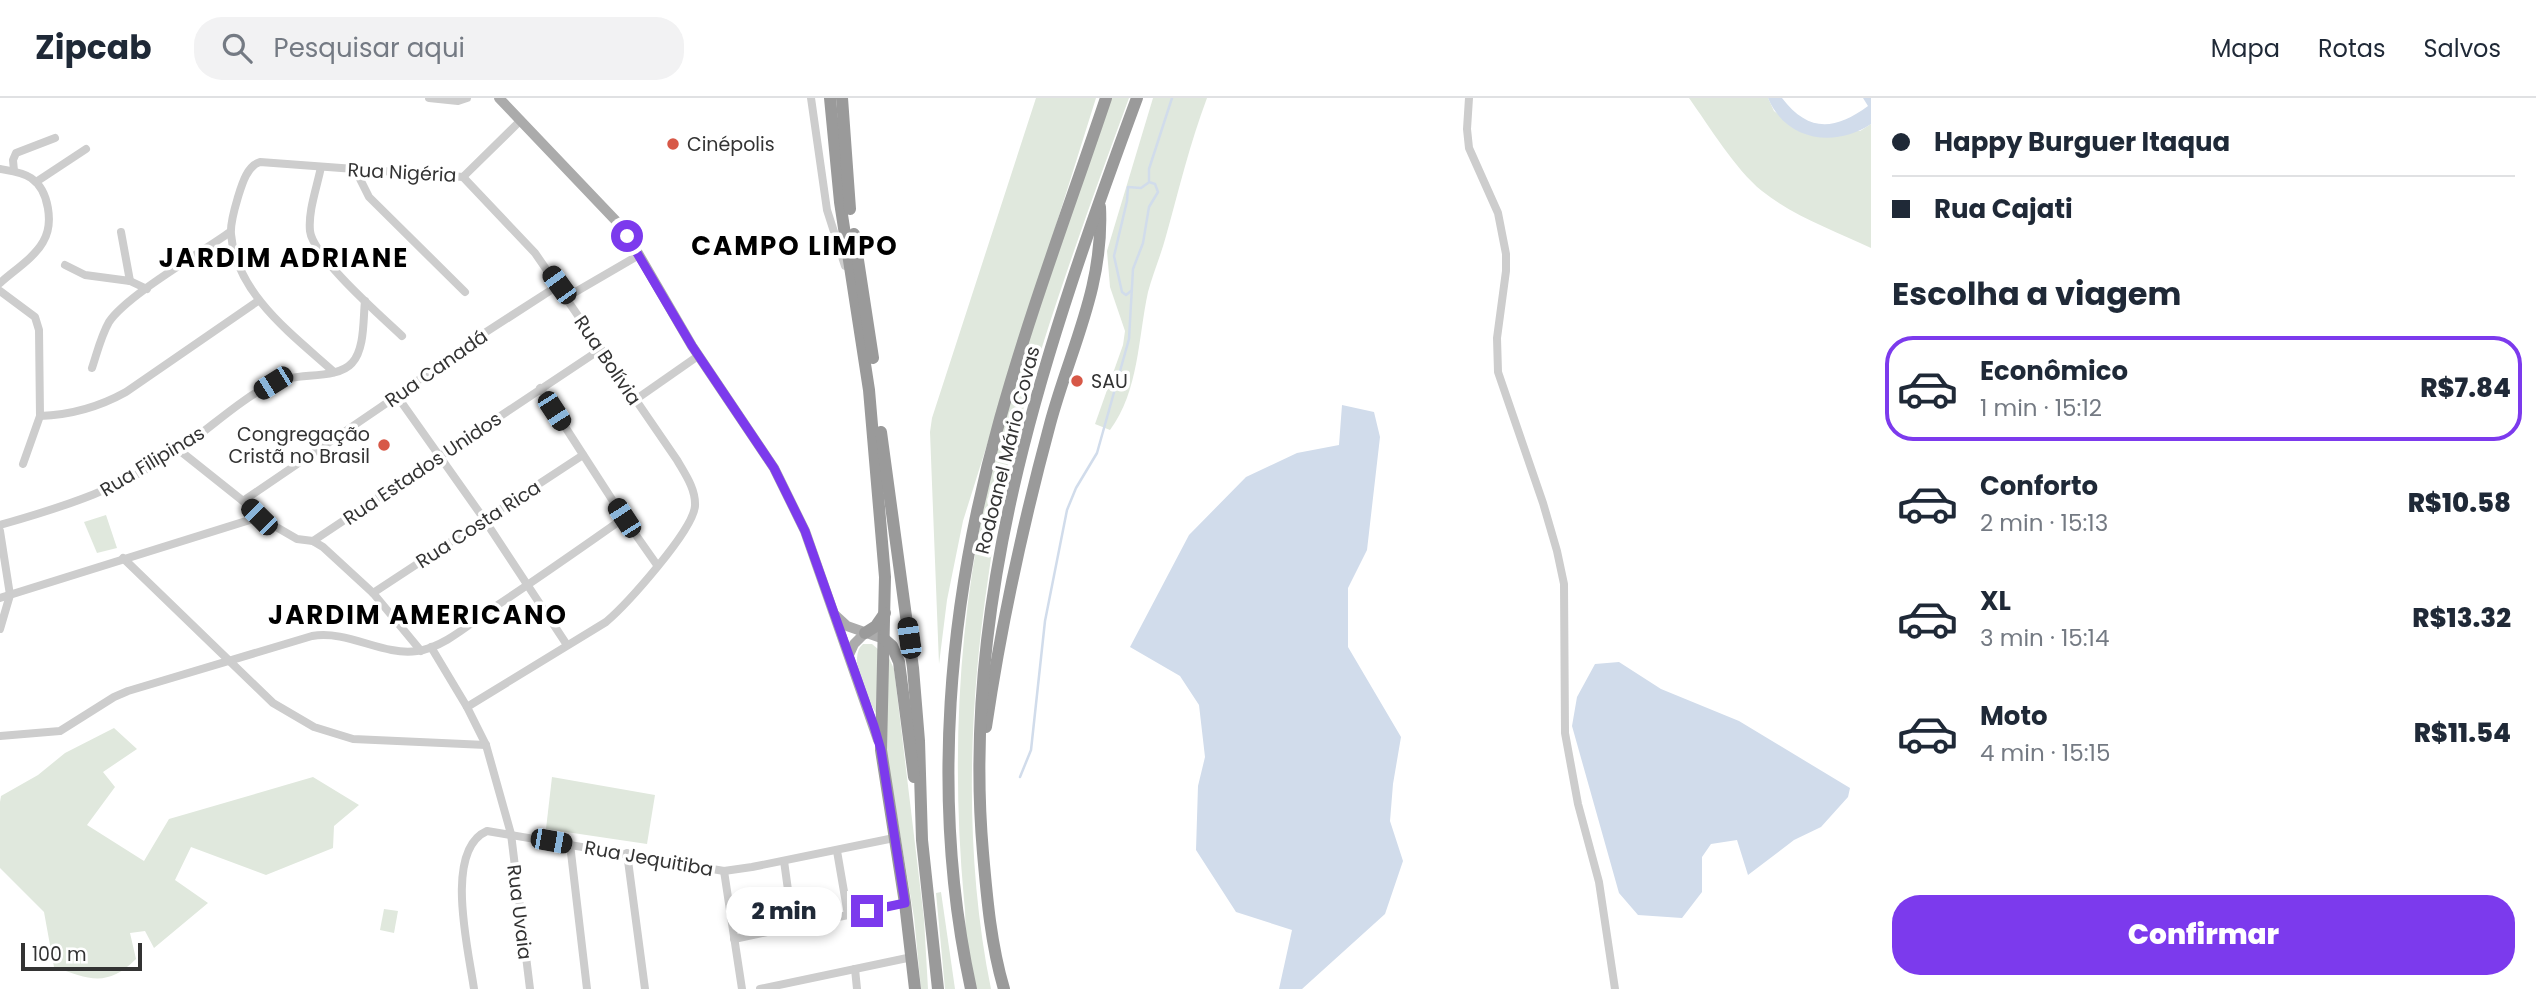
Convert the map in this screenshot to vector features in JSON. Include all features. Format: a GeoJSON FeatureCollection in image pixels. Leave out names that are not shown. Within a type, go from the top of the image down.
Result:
{"type":"FeatureCollection","features":[{"type":"Feature","properties":{"kind":"highway"},"geometry":{"type":"LineString","coordinates":[[830,98],[840,202],[869,390],[885,577],[881,750],[905,903],[915,989]]}},
{"type":"Feature","properties":{"kind":"highway"},"geometry":{"type":"LineString","coordinates":[[842,98],[849,202],[868,317],[886,476],[913,668],[919,741],[922,839]]}},
{"type":"Feature","properties":{"kind":"highway","name":"Rodoanel Mário Covas"},"geometry":{"type":"LineString","coordinates":[[971,989],[957,904],[950,811],[950,722],[959,606],[1000,418],[1106,98]]}},
{"type":"Feature","properties":{"kind":"highway","name":"Rodoanel Mário Covas"},"geometry":{"type":"LineString","coordinates":[[1004,989],[988,911],[978,776],[983,667],[1006,518],[1043,377],[1100,199],[1136,98]]}},
{"type":"Feature","properties":{"kind":"highway"},"geometry":{"type":"LineString","coordinates":[[978,776],[995,667],[1021,542],[1050,425],[1096,280],[1101,233],[1100,199]]}},
{"type":"Feature","properties":{"kind":"highway"},"geometry":{"type":"LineString","coordinates":[[865,633],[876,626],[885,613]]}},
{"type":"Feature","properties":{"kind":"highway"},"geometry":{"type":"LineString","coordinates":[[884,639],[892,646],[899,662],[938,989]]}},
{"type":"Feature","properties":{"kind":"main road"},"geometry":{"type":"LineString","coordinates":[[499,98],[619,224],[698,356],[756,439],[805,531],[881,750]]}},
{"type":"Feature","properties":{"kind":"main road"},"geometry":{"type":"LineString","coordinates":[[832,612],[847,626],[884,639]]}},
{"type":"Feature","properties":{"kind":"main road"},"geometry":{"type":"LineString","coordinates":[[849,655],[854,644],[865,633]]}},
{"type":"Feature","properties":{"kind":"street"},"geometry":{"type":"LineString","coordinates":[[429,98],[458,101],[467,98]]}},
{"type":"Feature","properties":{"kind":"street"},"geometry":{"type":"LineString","coordinates":[[811,98],[827,210],[859,321]]}},
{"type":"Feature","properties":{"kind":"street"},"geometry":{"type":"LineString","coordinates":[[1469,98],[1469,148],[1498,213],[1506,254],[1497,338],[1498,372],[1557,551],[1563,584],[1565,733],[1578,804],[1599,882],[1615,989]]}},
{"type":"Feature","properties":{"kind":"street","name":"Rua Nigéria"},"geometry":{"type":"LineString","coordinates":[[230,232],[243,182],[252,166],[260,162],[463,177],[521,121]]}},
{"type":"Feature","properties":{"kind":"street"},"geometry":{"type":"LineString","coordinates":[[14,172],[13,160],[16,153],[33,144],[55,138]]}},
{"type":"Feature","properties":{"kind":"street"},"geometry":{"type":"LineString","coordinates":[[36,182],[86,149]]}},
{"type":"Feature","properties":{"kind":"street"},"geometry":{"type":"LineString","coordinates":[[321,167],[310,222],[313,240],[365,301],[402,336]]}},
{"type":"Feature","properties":{"kind":"street"},"geometry":{"type":"LineString","coordinates":[[0,169],[24,174],[36,182],[49,210],[45,239],[41,246],[0,283]]}},
{"type":"Feature","properties":{"kind":"street"},"geometry":{"type":"LineString","coordinates":[[355,169],[369,197],[377,206],[465,292]]}},
{"type":"Feature","properties":{"kind":"street","name":"Rua Bolívia"},"geometry":{"type":"LineString","coordinates":[[463,177],[515,231],[559,285],[691,485],[694,498],[689,522],[657,565]]}},
{"type":"Feature","properties":{"kind":"street"},"geometry":{"type":"LineString","coordinates":[[121,232],[130,281]]}},
{"type":"Feature","properties":{"kind":"street"},"geometry":{"type":"LineString","coordinates":[[92,368],[104,332],[112,318],[147,289],[230,232],[239,261],[258,301],[334,372],[349,366],[356,357],[365,301]]}},
{"type":"Feature","properties":{"kind":"street"},"geometry":{"type":"LineString","coordinates":[[565,295],[572,294],[639,255]]}},
{"type":"Feature","properties":{"kind":"street"},"geometry":{"type":"LineString","coordinates":[[65,265],[85,275],[130,281],[147,289]]}},
{"type":"Feature","properties":{"kind":"street","name":"Rua Canadá"},"geometry":{"type":"LineString","coordinates":[[243,501],[559,285]]}},
{"type":"Feature","properties":{"kind":"street"},"geometry":{"type":"LineString","coordinates":[[0,292],[37,321],[41,349],[40,416],[23,464]]}},
{"type":"Feature","properties":{"kind":"street"},"geometry":{"type":"LineString","coordinates":[[40,416],[71,414],[108,402],[258,301]]}},
{"type":"Feature","properties":{"kind":"street","name":"Rua Estados Unidos"},"geometry":{"type":"LineString","coordinates":[[313,541],[601,349]]}},
{"type":"Feature","properties":{"kind":"street"},"geometry":{"type":"LineString","coordinates":[[635,400],[698,356]]}},
{"type":"Feature","properties":{"kind":"street","name":"Rua Filipinas"},"geometry":{"type":"LineString","coordinates":[[0,525],[110,490],[179,450],[273,383],[282,379],[334,372]]}},
{"type":"Feature","properties":{"kind":"street"},"geometry":{"type":"LineString","coordinates":[[467,707],[606,622],[618,612],[657,565],[540,388]]}},
{"type":"Feature","properties":{"kind":"street"},"geometry":{"type":"LineString","coordinates":[[397,396],[484,519],[567,645]]}},
{"type":"Feature","properties":{"kind":"street"},"geometry":{"type":"LineString","coordinates":[[179,450],[259,517],[298,538],[313,541],[373,593],[421,650]]}},
{"type":"Feature","properties":{"kind":"street","name":"Rua Costa Rica"},"geometry":{"type":"LineString","coordinates":[[373,593],[583,455]]}},
{"type":"Feature","properties":{"kind":"street"},"geometry":{"type":"LineString","coordinates":[[0,598],[259,517]]}},
{"type":"Feature","properties":{"kind":"street"},"geometry":{"type":"LineString","coordinates":[[0,736],[60,731],[114,697],[227,661],[323,635],[345,637],[400,651],[421,650],[528,585],[624,518]]}},
{"type":"Feature","properties":{"kind":"street"},"geometry":{"type":"LineString","coordinates":[[0,531],[10,594],[0,629]]}},
{"type":"Feature","properties":{"kind":"street"},"geometry":{"type":"LineString","coordinates":[[123,558],[227,661],[289,715],[331,734],[353,739],[485,746]]}},
{"type":"Feature","properties":{"kind":"street","name":"Rua Uvaia"},"geometry":{"type":"LineString","coordinates":[[431,646],[467,707],[485,746],[512,834],[530,989]]}},
{"type":"Feature","properties":{"kind":"street","name":"Rua Jequitiba"},"geometry":{"type":"LineString","coordinates":[[474,989],[461,877],[472,844],[480,834],[494,831],[724,871],[894,838]]}},
{"type":"Feature","properties":{"kind":"street"},"geometry":{"type":"LineString","coordinates":[[570,844],[587,989]]}},
{"type":"Feature","properties":{"kind":"street"},"geometry":{"type":"LineString","coordinates":[[837,850],[848,915]]}},
{"type":"Feature","properties":{"kind":"street"},"geometry":{"type":"LineString","coordinates":[[627,853],[645,989]]}},
{"type":"Feature","properties":{"kind":"street"},"geometry":{"type":"LineString","coordinates":[[784,861],[793,926]]}},
{"type":"Feature","properties":{"kind":"street"},"geometry":{"type":"LineString","coordinates":[[724,871],[742,989]]}},
{"type":"Feature","properties":{"kind":"street"},"geometry":{"type":"LineString","coordinates":[[734,939],[905,903]]}},
{"type":"Feature","properties":{"kind":"street"},"geometry":{"type":"LineString","coordinates":[[760,989],[801,985],[855,969],[912,957]]}},
{"type":"Feature","properties":{"kind":"street"},"geometry":{"type":"LineString","coordinates":[[855,969],[857,987]]}},
{"type":"Feature","properties":{"kind":"shaded area"},"geometry":{"type":"Polygon","coordinates":[[[1036,98],[1096,98],[963,521],[947,600],[939,664],[930,432],[932,418],[1036,98]]]}},
{"type":"Feature","properties":{"kind":"shaded area"},"geometry":{"type":"Polygon","coordinates":[[[1111,98],[1129,98],[1051,319],[1023,409],[1000,500],[981,629],[972,784],[976,888],[991,989],[974,989],[966,942],[958,793],[960,686],[971,580],[991,475],[1016,380],[1111,98]]]}},
{"type":"Feature","properties":{"kind":"shaded area"},"geometry":{"type":"Polygon","coordinates":[[[1153,98],[1207,98],[1148,292],[1132,381],[1120,415],[1110,430],[1095,424],[1123,345],[1125,331],[1110,287],[1107,251],[1153,98]]]}},
{"type":"Feature","properties":{"kind":"shaded area"},"geometry":{"type":"Polygon","coordinates":[[[1689,98],[1768,98],[1774,111],[1798,130],[1860,131],[1871,124],[1871,248],[1801,216],[1762,191],[1732,159],[1689,98]]]}},
{"type":"Feature","properties":{"kind":"shaded area"},"geometry":{"type":"Polygon","coordinates":[[[106,515],[117,548],[97,553],[84,522],[106,515]]]}},
{"type":"Feature","properties":{"kind":"shaded area"},"geometry":{"type":"Polygon","coordinates":[[[863,644],[872,644],[879,650],[876,713],[858,668],[857,658],[863,644]]]}},
{"type":"Feature","properties":{"kind":"shaded area"},"geometry":{"type":"Polygon","coordinates":[[[888,656],[894,669],[924,919],[928,989],[921,989],[914,917],[884,738],[888,656]]]}},
{"type":"Feature","properties":{"kind":"shaded area"},"geometry":{"type":"Polygon","coordinates":[[[114,728],[137,749],[103,772],[115,787],[87,825],[144,861],[169,819],[313,777],[359,805],[334,826],[333,848],[266,875],[191,847],[175,880],[208,903],[154,948],[145,931],[130,933],[136,959],[116,974],[97,978],[78,975],[54,967],[44,912],[0,868],[0,802],[1,796],[38,775],[65,753],[114,728]]]}},
{"type":"Feature","properties":{"kind":"shaded area"},"geometry":{"type":"Polygon","coordinates":[[[552,777],[655,795],[647,844],[546,829],[552,777]]]}},
{"type":"Feature","properties":{"kind":"shaded area"},"geometry":{"type":"Polygon","coordinates":[[[941,892],[955,989],[945,989],[936,893],[941,892]]]}},
{"type":"Feature","properties":{"kind":"shaded area"},"geometry":{"type":"Polygon","coordinates":[[[384,909],[398,911],[394,933],[380,930],[384,909]]]}},
{"type":"Feature","properties":{"kind":"water"},"geometry":{"type":"Polygon","coordinates":[[[1768,98],[1782,98],[1802,117],[1822,124],[1844,120],[1856,114],[1868,106],[1863,98],[1871,98],[1871,124],[1842,136],[1813,136],[1787,124],[1768,98]]]}},
{"type":"Feature","properties":{"kind":"water"},"geometry":{"type":"Polygon","coordinates":[[[1342,405],[1374,412],[1380,437],[1367,550],[1348,588],[1348,647],[1401,737],[1390,821],[1403,861],[1385,914],[1302,989],[1279,989],[1292,930],[1236,912],[1196,850],[1198,786],[1205,757],[1199,705],[1180,676],[1130,647],[1189,535],[1246,477],[1297,453],[1339,445],[1342,405]]]}},
{"type":"Feature","properties":{"kind":"water"},"geometry":{"type":"Polygon","coordinates":[[[1619,662],[1661,689],[1739,721],[1850,788],[1848,797],[1821,827],[1794,840],[1748,875],[1737,840],[1711,844],[1702,857],[1702,892],[1682,918],[1638,915],[1619,893],[1572,726],[1577,697],[1595,664],[1619,662]]]}},
{"type":"Feature","properties":{"kind":"waterway"},"geometry":{"type":"LineString","coordinates":[[1020,777],[1031,750],[1045,621],[1067,510],[1076,488],[1097,453],[1129,339],[1133,269],[1143,243],[1149,207],[1158,192],[1155,184],[1149,182],[1149,169],[1172,98]]}},
{"type":"Feature","properties":{"kind":"waterway"},"geometry":{"type":"LineString","coordinates":[[1131,291],[1126,295],[1122,292],[1114,256],[1128,187],[1141,188],[1148,183]]}},
{"type":"Feature","properties":{"kind":"place","name":"Cinépolis"},"geometry":{"type":"Point","coordinates":[673,144]}},
{"type":"Feature","properties":{"kind":"place","name":"SAU"},"geometry":{"type":"Point","coordinates":[1077,381]}},
{"type":"Feature","properties":{"kind":"place","name":"Congregação Cristã no Brasil"},"geometry":{"type":"Point","coordinates":[384,445]}},
{"type":"Feature","properties":{"kind":"district","name":"CAMPO LIMPO"},"geometry":{"type":"Point","coordinates":[795,246]}},
{"type":"Feature","properties":{"kind":"district","name":"JARDIM ADRIANE"},"geometry":{"type":"Point","coordinates":[284,258]}},
{"type":"Feature","properties":{"kind":"district","name":"JARDIM AMERICANO"},"geometry":{"type":"Point","coordinates":[418,615]}},
{"type":"Feature","properties":{"kind":"route"},"geometry":{"type":"LineString","coordinates":[[627,236],[692,346],[756,439],[785,489],[805,531],[866,701],[881,750],[905,903],[867,911]]}}]}
